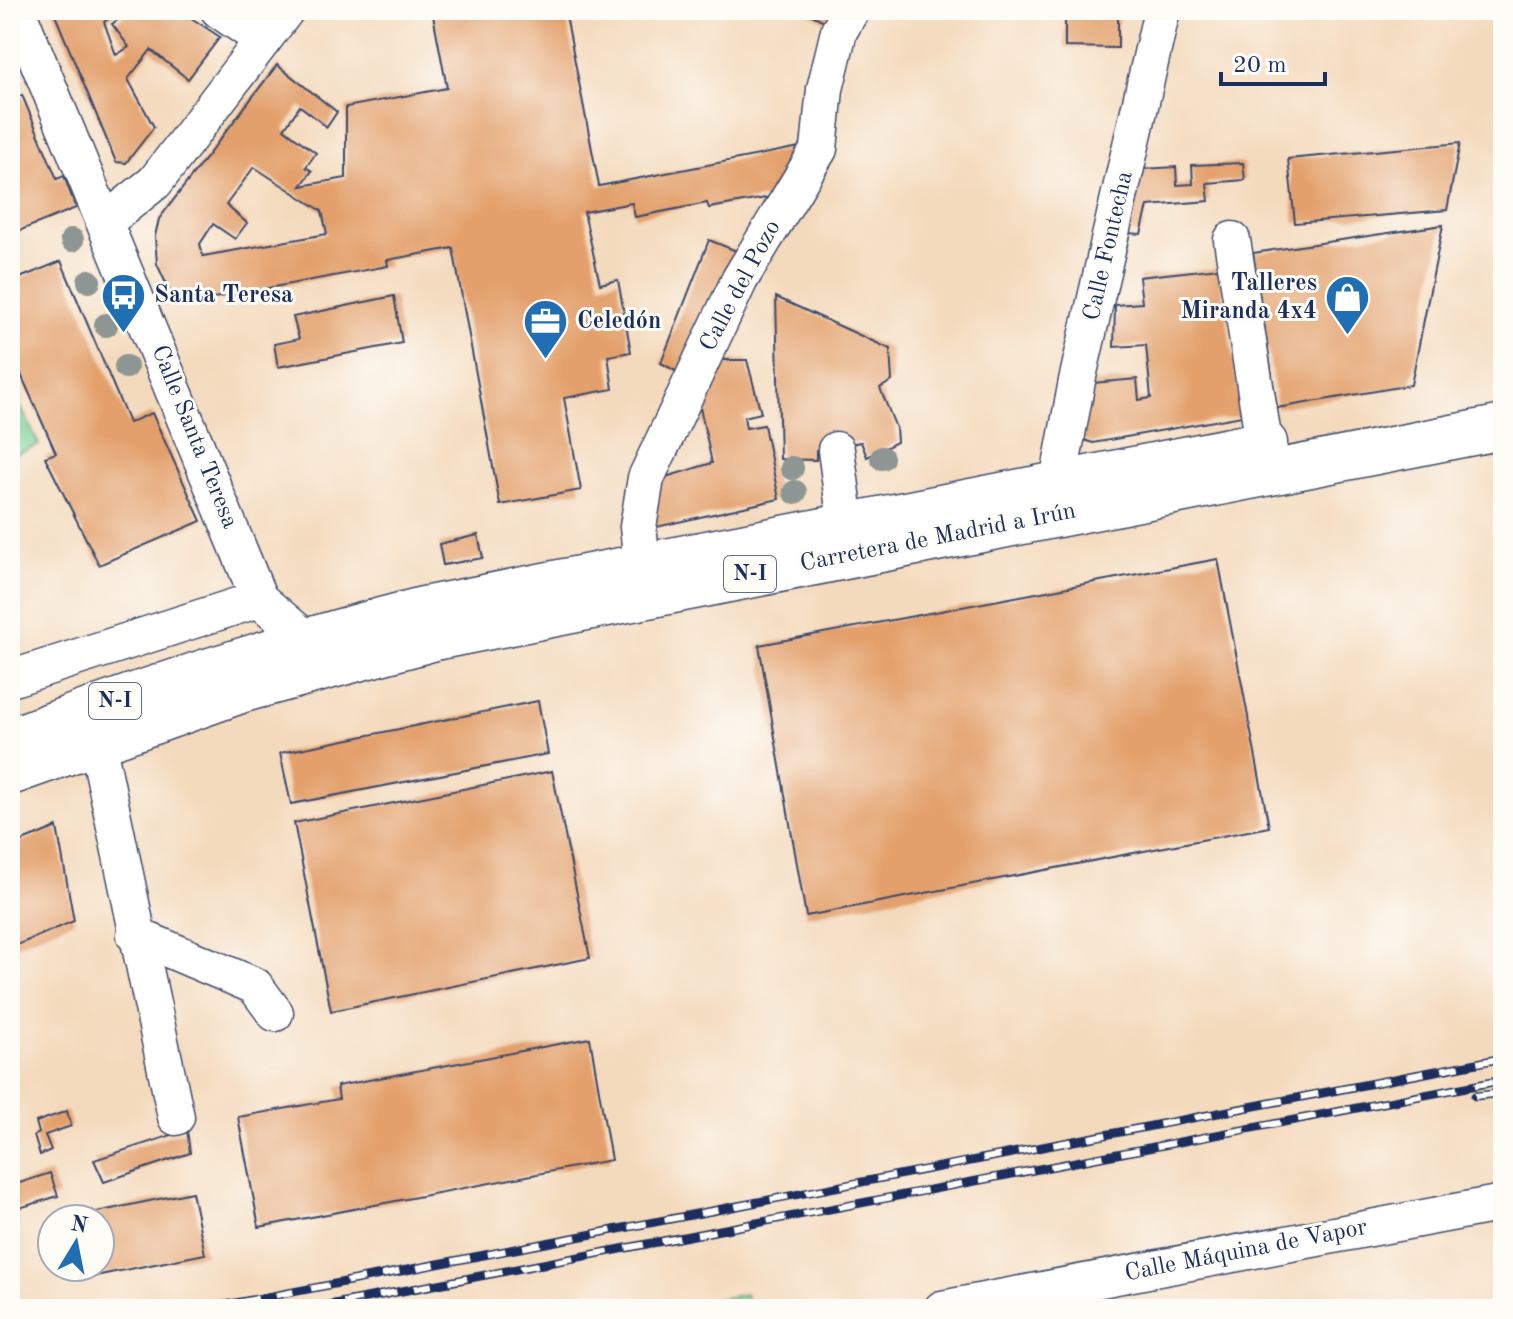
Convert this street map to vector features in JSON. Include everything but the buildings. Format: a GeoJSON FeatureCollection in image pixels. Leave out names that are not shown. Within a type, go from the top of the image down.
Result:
{"type":"FeatureCollection","features":[{"type":"Feature","properties":{"kind":"highway","name":"Carretera de Madrid a Irún"},"geometry":{"type":"LineString","coordinates":[[10,740],[221,664],[305,638],[423,609],[846,523],[1503,398]]}},
{"type":"Feature","properties":{"kind":"highway","name":"Carretera de Madrid a Irún"},"geometry":{"type":"LineString","coordinates":[[10,773],[289,676],[435,638],[1503,427]]}},
{"type":"Feature","properties":{"kind":"street","name":"Calle Santa Teresa"},"geometry":{"type":"LineString","coordinates":[[17,10],[259,599],[305,638]]}},
{"type":"Feature","properties":{"kind":"street"},"geometry":{"type":"LineString","coordinates":[[219,10],[263,40]]}},
{"type":"Feature","properties":{"kind":"street"},"geometry":{"type":"LineString","coordinates":[[105,222],[155,182],[286,10]]}},
{"type":"Feature","properties":{"kind":"street","name":"Calle del Pozo"},"geometry":{"type":"LineString","coordinates":[[642,563],[638,527],[646,478],[740,279],[819,149],[825,89],[839,31],[851,10]]}},
{"type":"Feature","properties":{"kind":"street","name":"Calle Fontecha"},"geometry":{"type":"LineString","coordinates":[[1058,482],[1077,381],[1162,10]]}},
{"type":"Feature","properties":{"kind":"street"},"geometry":{"type":"LineString","coordinates":[[1232,240],[1264,443]]}},
{"type":"Feature","properties":{"kind":"street"},"geometry":{"type":"LineString","coordinates":[[836,450],[846,523]]}},
{"type":"Feature","properties":{"kind":"street"},"geometry":{"type":"LineString","coordinates":[[221,664],[259,599]]}},
{"type":"Feature","properties":{"kind":"street"},"geometry":{"type":"LineString","coordinates":[[10,679],[259,599]]}},
{"type":"Feature","properties":{"kind":"street"},"geometry":{"type":"LineString","coordinates":[[97,741],[115,819],[135,935],[176,1117]]}},
{"type":"Feature","properties":{"kind":"street"},"geometry":{"type":"LineString","coordinates":[[135,935],[255,986],[275,1013]]}},
{"type":"Feature","properties":{"kind":"street","name":"Calle Máquina de Vapor"},"geometry":{"type":"LineString","coordinates":[[942,1309],[1503,1203]]}},
{"type":"Feature","properties":{"kind":"green space"},"geometry":{"type":"Polygon","coordinates":[[[10,384],[39,445],[10,456],[10,384]]]}},
{"type":"Feature","properties":{"kind":"green space"},"geometry":{"type":"Polygon","coordinates":[[[746,1294],[749,1306],[744,1309],[667,1309],[746,1294]]]}},
{"type":"Feature","properties":{"kind":"railway"},"geometry":{"type":"LineString","coordinates":[[205,1309],[1503,1058]]}},
{"type":"Feature","properties":{"kind":"railway"},"geometry":{"type":"LineString","coordinates":[[308,1309],[1503,1080]]}},
{"type":"Feature","properties":{"kind":"railway"},"geometry":{"type":"LineString","coordinates":[[1475,1096],[1503,1093]]}},
{"type":"Feature","properties":{"kind":"place","name":"Santa Teresa"},"geometry":{"type":"Point","coordinates":[123,335]}},
{"type":"Feature","properties":{"kind":"place","name":"Talleres Miranda 4x4"},"geometry":{"type":"Point","coordinates":[1348,337]}},
{"type":"Feature","properties":{"kind":"place","name":"Celedón"},"geometry":{"type":"Point","coordinates":[546,361]}}]}
